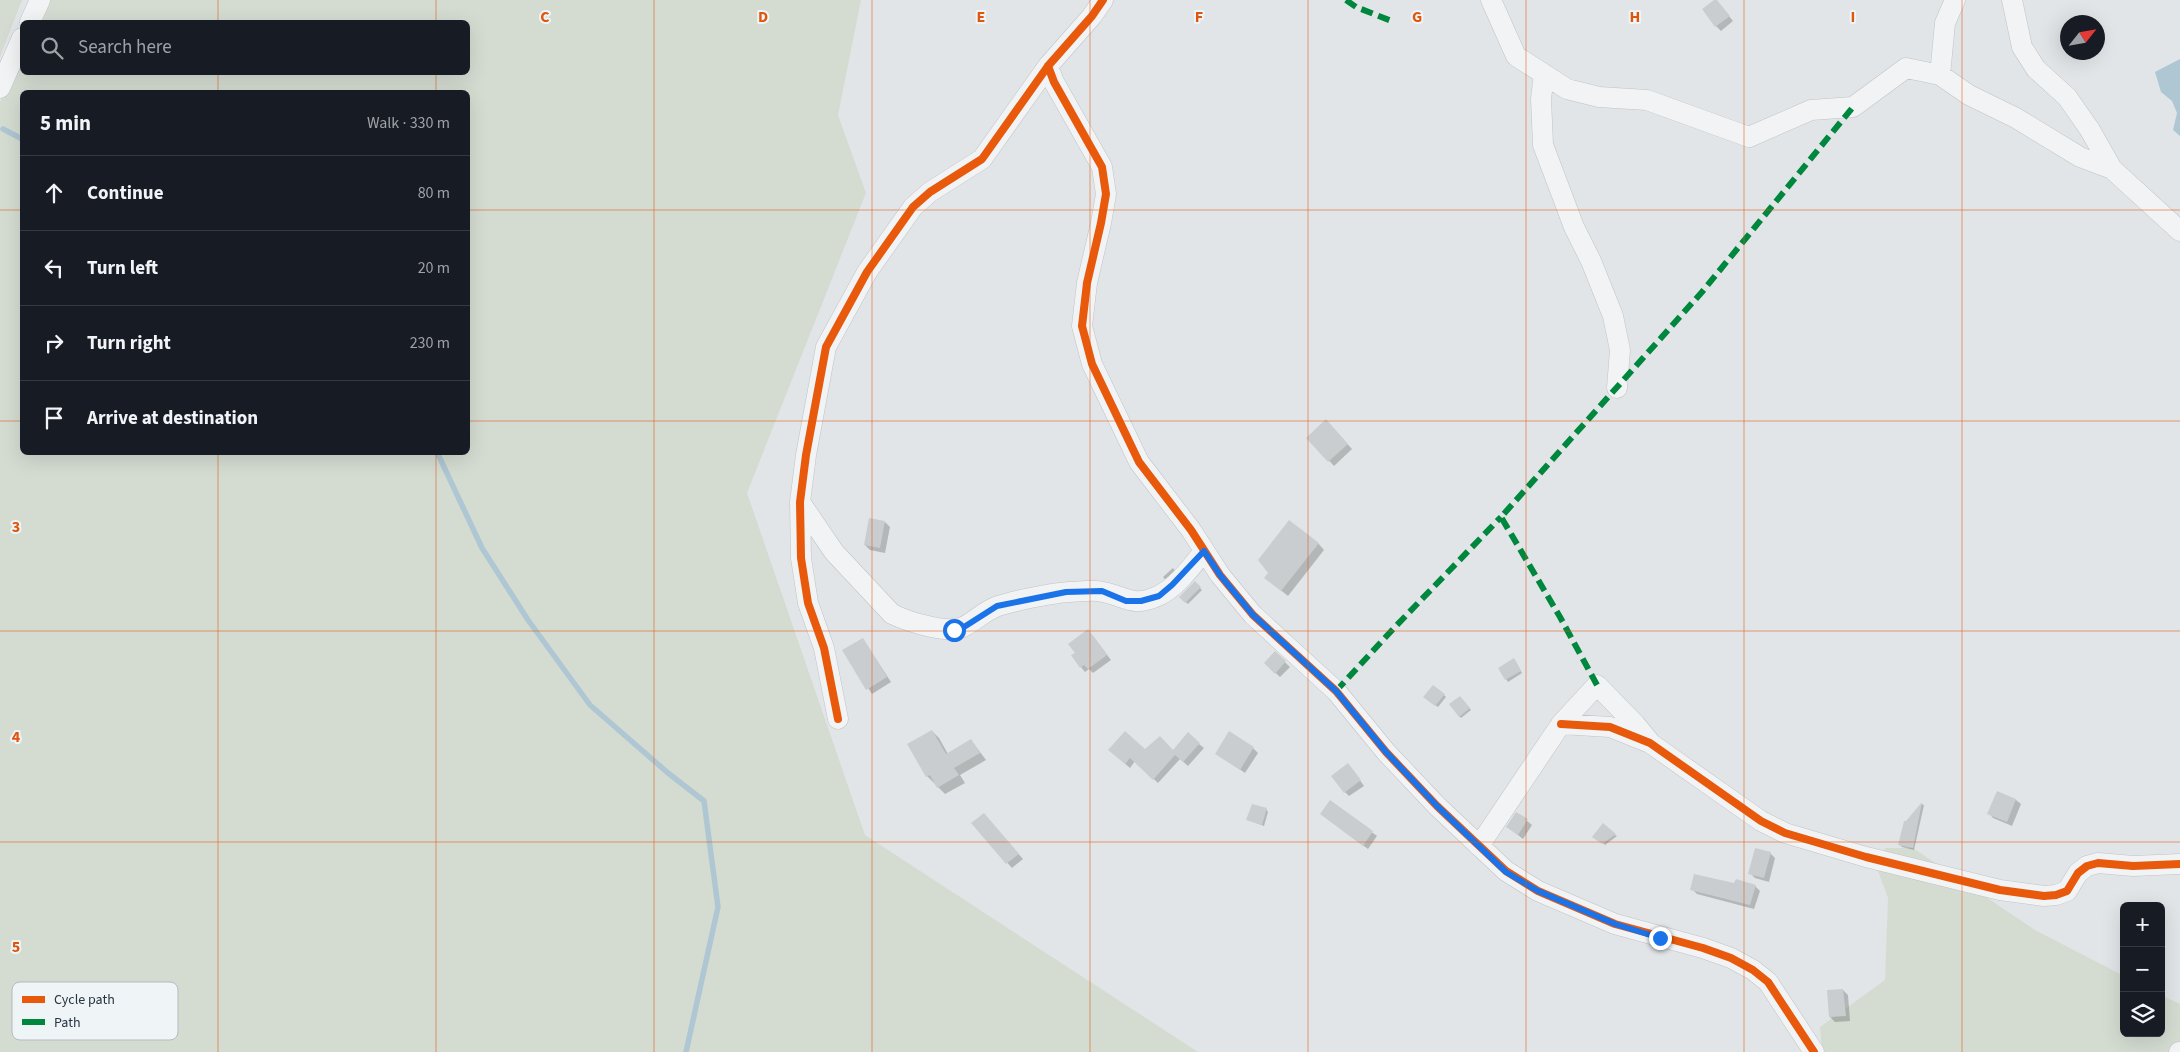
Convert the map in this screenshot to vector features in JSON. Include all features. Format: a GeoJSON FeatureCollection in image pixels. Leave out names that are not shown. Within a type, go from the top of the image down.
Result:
{"type":"FeatureCollection","features":[{"type":"Feature","properties":{"kind":"street"},"geometry":{"type":"LineString","coordinates":[[31,20],[40,0]]}},
{"type":"Feature","properties":{"kind":"street"},"geometry":{"type":"LineString","coordinates":[[838,718],[824,648],[808,603],[800,558],[800,502],[806,455],[826,347],[867,272],[913,207],[930,192],[982,159],[1048,66],[1092,16],[1103,0]]}},
{"type":"Feature","properties":{"kind":"street"},"geometry":{"type":"LineString","coordinates":[[1490,0],[1516,56],[1566,89],[1599,97],[1647,100],[1749,136],[1811,110],[1853,106],[1906,68],[1940,74],[1969,95],[2016,118],[2080,157],[2112,168]]}},
{"type":"Feature","properties":{"kind":"street"},"geometry":{"type":"LineString","coordinates":[[1940,74],[1946,23],[1955,0]]}},
{"type":"Feature","properties":{"kind":"street"},"geometry":{"type":"LineString","coordinates":[[2012,0],[2022,47],[2036,69],[2067,97],[2090,130],[2112,168],[2180,231]]}},
{"type":"Feature","properties":{"kind":"street"},"geometry":{"type":"LineString","coordinates":[[0,88],[20,43]]}},
{"type":"Feature","properties":{"kind":"street"},"geometry":{"type":"LineString","coordinates":[[1048,66],[1054,82],[1102,167],[1106,194],[1087,283],[1082,326],[1092,364],[1139,462],[1220,575],[1253,615],[1336,691],[1386,752],[1437,806],[1506,872],[1538,891],[1615,924],[1703,948],[1731,958],[1753,970],[1768,982],[1814,1052]]}},
{"type":"Feature","properties":{"kind":"street"},"geometry":{"type":"LineString","coordinates":[[1544,74],[1541,99],[1543,145],[1574,227],[1591,261],[1613,316],[1620,350],[1617,388]]}},
{"type":"Feature","properties":{"kind":"street"},"geometry":{"type":"LineString","coordinates":[[800,502],[834,552],[892,614],[904,620],[942,629],[954,630],[964,627],[997,606],[1066,592],[1102,591],[1126,601],[1141,601],[1159,596],[1204,551]]}},
{"type":"Feature","properties":{"kind":"street"},"geometry":{"type":"LineString","coordinates":[[1479,846],[1560,724],[1596,685],[1635,724],[1650,743]]}},
{"type":"Feature","properties":{"kind":"street"},"geometry":{"type":"LineString","coordinates":[[1560,724],[1610,727],[1650,743],[1761,821],[1785,833],[1866,858],[2000,890],[2044,896],[2056,895],[2067,891],[2078,873],[2087,866],[2098,863],[2133,866],[2180,864]]}},
{"type":"Feature","properties":{"kind":"shaded area"},"geometry":{"type":"Polygon","coordinates":[[[0,0],[22,0],[0,57],[0,0]]]}},
{"type":"Feature","properties":{"kind":"shaded area"},"geometry":{"type":"Polygon","coordinates":[[[46,0],[861,0],[838,115],[866,193],[747,493],[865,835],[1198,1052],[0,1052],[0,102],[20,57],[20,75],[470,75],[470,20],[37,20],[46,0]]]}},
{"type":"Feature","properties":{"kind":"shaded area"},"geometry":{"type":"Polygon","coordinates":[[[1885,848],[1913,848],[2035,930],[2120,974],[2120,1037],[2165,1037],[2165,997],[2180,1004],[2180,1052],[1822,1052],[1820,1027],[1885,980],[1888,898],[1878,871],[1885,848]]]}},
{"type":"Feature","properties":{"kind":"water"},"geometry":{"type":"Polygon","coordinates":[[[2180,59],[2180,136],[2173,130],[2177,113],[2172,101],[2161,92],[2155,72],[2180,59]]]}},
{"type":"Feature","properties":{"kind":"building"},"geometry":{"type":"Polygon","coordinates":[[[1714,0],[1717,0],[1730,16],[1715,27],[1702,9],[1714,0]]]}},
{"type":"Feature","properties":{"kind":"building"},"geometry":{"type":"Polygon","coordinates":[[[1326,419],[1348,444],[1328,462],[1306,438],[1326,419]]]}},
{"type":"Feature","properties":{"kind":"building"},"geometry":{"type":"Polygon","coordinates":[[[869,518],[885,521],[880,548],[864,545],[869,518]]]}},
{"type":"Feature","properties":{"kind":"building"},"geometry":{"type":"Polygon","coordinates":[[[1289,520],[1319,543],[1281,591],[1264,578],[1268,573],[1258,560],[1289,520]]]}},
{"type":"Feature","properties":{"kind":"building"},"geometry":{"type":"Polygon","coordinates":[[[1195,581],[1201,587],[1185,603],[1179,597],[1195,581]]]}},
{"type":"Feature","properties":{"kind":"building"},"geometry":{"type":"Polygon","coordinates":[[[1088,629],[1107,655],[1088,669],[1084,665],[1080,668],[1071,655],[1075,653],[1068,644],[1088,629]]]}},
{"type":"Feature","properties":{"kind":"building"},"geometry":{"type":"Polygon","coordinates":[[[863,638],[887,677],[866,690],[842,650],[863,638]]]}},
{"type":"Feature","properties":{"kind":"building"},"geometry":{"type":"Polygon","coordinates":[[[1275,651],[1286,661],[1275,674],[1264,663],[1275,651]]]}},
{"type":"Feature","properties":{"kind":"building"},"geometry":{"type":"Polygon","coordinates":[[[1514,658],[1521,671],[1505,680],[1498,668],[1514,658]]]}},
{"type":"Feature","properties":{"kind":"building"},"geometry":{"type":"Polygon","coordinates":[[[1433,685],[1445,694],[1435,706],[1423,697],[1433,685]]]}},
{"type":"Feature","properties":{"kind":"building"},"geometry":{"type":"Polygon","coordinates":[[[1460,696],[1470,708],[1459,717],[1449,704],[1460,696]]]}},
{"type":"Feature","properties":{"kind":"building"},"geometry":{"type":"Polygon","coordinates":[[[932,730],[946,754],[971,739],[980,753],[954,768],[959,775],[937,788],[930,775],[926,777],[907,744],[932,730]]]}},
{"type":"Feature","properties":{"kind":"building"},"geometry":{"type":"Polygon","coordinates":[[[1125,731],[1145,749],[1160,736],[1173,750],[1188,732],[1200,743],[1183,762],[1175,755],[1153,780],[1130,758],[1125,764],[1108,750],[1125,731]]]}},
{"type":"Feature","properties":{"kind":"building"},"geometry":{"type":"Polygon","coordinates":[[[1229,731],[1254,747],[1240,770],[1215,754],[1229,731]]]}},
{"type":"Feature","properties":{"kind":"building"},"geometry":{"type":"Polygon","coordinates":[[[1348,763],[1361,780],[1344,793],[1331,776],[1348,763]]]}},
{"type":"Feature","properties":{"kind":"building"},"geometry":{"type":"Polygon","coordinates":[[[1997,791],[2016,799],[2007,822],[1987,814],[1997,791]]]}},
{"type":"Feature","properties":{"kind":"building"},"geometry":{"type":"Polygon","coordinates":[[[1330,800],[1373,831],[1363,846],[1320,814],[1330,800]]]}},
{"type":"Feature","properties":{"kind":"building"},"geometry":{"type":"Polygon","coordinates":[[[1922,802],[1913,848],[1898,845],[1904,821],[1922,802]]]}},
{"type":"Feature","properties":{"kind":"building"},"geometry":{"type":"Polygon","coordinates":[[[1252,804],[1267,808],[1262,825],[1246,820],[1252,804]]]}},
{"type":"Feature","properties":{"kind":"building"},"geometry":{"type":"Polygon","coordinates":[[[1516,812],[1528,819],[1518,835],[1506,827],[1516,812]]]}},
{"type":"Feature","properties":{"kind":"building"},"geometry":{"type":"Polygon","coordinates":[[[984,813],[1019,854],[1006,864],[971,823],[984,813]]]}},
{"type":"Feature","properties":{"kind":"building"},"geometry":{"type":"Polygon","coordinates":[[[1603,823],[1616,834],[1602,844],[1592,837],[1603,823]]]}},
{"type":"Feature","properties":{"kind":"building"},"geometry":{"type":"Polygon","coordinates":[[[1755,848],[1771,852],[1764,878],[1748,874],[1755,848]]]}},
{"type":"Feature","properties":{"kind":"building"},"geometry":{"type":"Polygon","coordinates":[[[1694,874],[1734,883],[1736,879],[1756,885],[1750,905],[1690,890],[1694,874]]]}},
{"type":"Feature","properties":{"kind":"building"},"geometry":{"type":"Polygon","coordinates":[[[1843,989],[1846,1016],[1829,1017],[1827,990],[1843,989]]]}},
{"type":"Feature","properties":{"kind":"waterway"},"geometry":{"type":"LineString","coordinates":[[3,129],[20,138]]}},
{"type":"Feature","properties":{"kind":"waterway"},"geometry":{"type":"LineString","coordinates":[[438,455],[482,548],[528,620],[590,705],[668,773],[704,801],[718,907],[686,1052]]}},
{"type":"Feature","properties":{"kind":"marked path"},"geometry":{"type":"LineString","coordinates":[[1346,0],[1356,7],[1394,22]]}},
{"type":"Feature","properties":{"kind":"marked path"},"geometry":{"type":"LineString","coordinates":[[1597,685],[1560,617],[1501,517],[1702,292],[1853,107]]}},
{"type":"Feature","properties":{"kind":"marked path"},"geometry":{"type":"LineString","coordinates":[[1336,691],[1501,517]]}},
{"type":"Feature","properties":{"kind":"cycle path"},"geometry":{"type":"LineString","coordinates":[[838,719],[824,648],[808,603],[801,558],[800,502],[806,455],[826,347],[867,272],[913,207],[930,192],[982,159],[1048,66],[1092,16],[1103,0]]}},
{"type":"Feature","properties":{"kind":"cycle path"},"geometry":{"type":"LineString","coordinates":[[1048,66],[1054,82],[1102,167],[1106,194],[1087,283],[1082,326],[1092,364],[1139,462],[1191,530],[1220,575],[1253,615],[1336,691],[1386,752],[1437,806],[1506,871],[1538,891],[1615,924],[1703,948],[1731,958],[1753,970],[1768,982],[1814,1052]]}},
{"type":"Feature","properties":{"kind":"cycle path"},"geometry":{"type":"LineString","coordinates":[[1561,724],[1610,727],[1650,743],[1761,821],[1785,833],[1866,857],[2000,890],[2044,896],[2056,895],[2067,891],[2078,873],[2087,866],[2098,863],[2133,866],[2180,864]]}},
{"type":"Feature","properties":{"kind":"route"},"geometry":{"type":"LineString","coordinates":[[954,630],[964,627],[997,606],[1066,592],[1102,591],[1126,601],[1141,601],[1159,596],[1204,551],[1220,575],[1253,615],[1336,691],[1386,752],[1437,806],[1506,872],[1538,891],[1615,924],[1660,938]]}}]}
